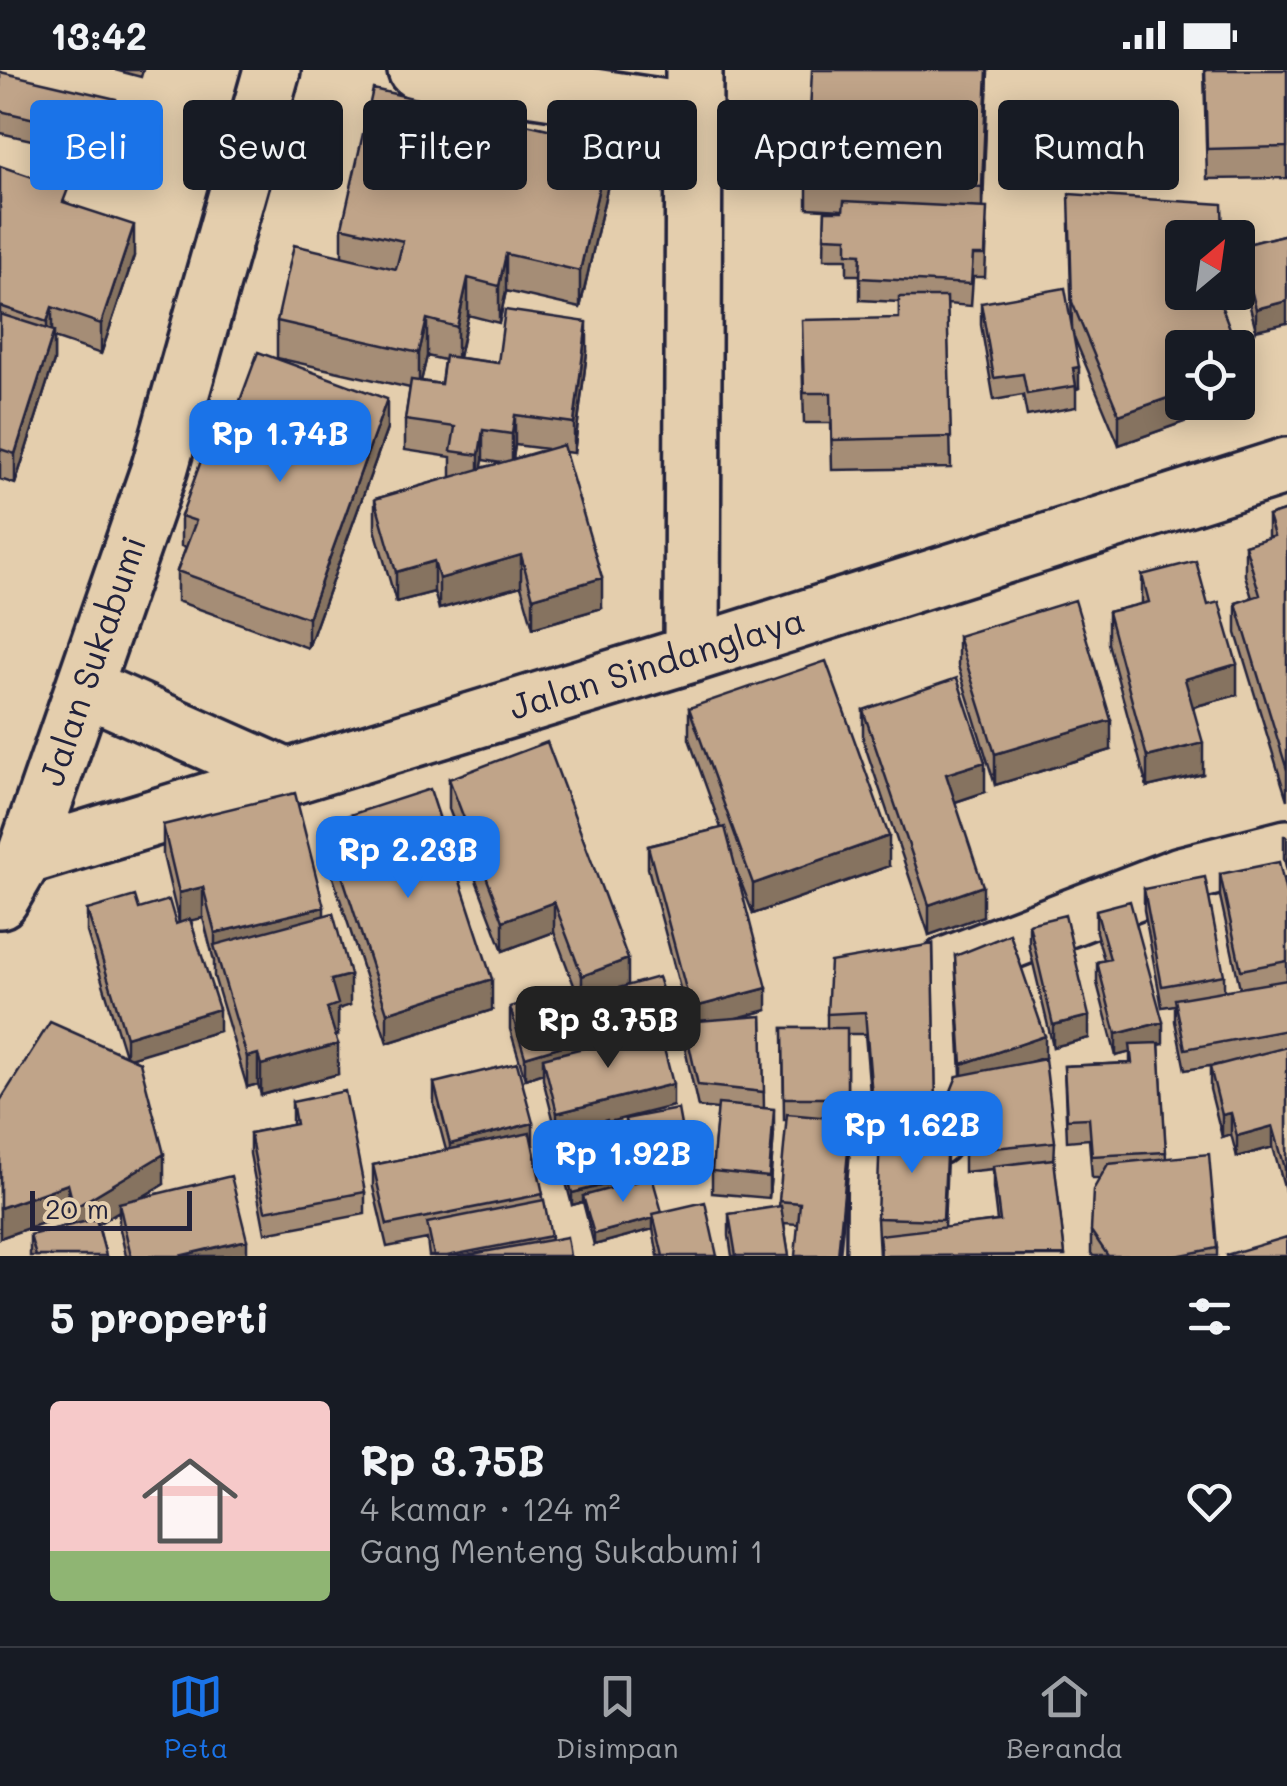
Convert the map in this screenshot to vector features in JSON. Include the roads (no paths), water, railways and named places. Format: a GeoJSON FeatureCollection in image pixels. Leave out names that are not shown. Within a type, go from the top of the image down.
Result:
{"type":"FeatureCollection","features":[{"type":"Feature","properties":{"kind":"street","name":"Jalan Sukabumi"},"geometry":{"type":"LineString","coordinates":[[12,879],[160,468],[272,70]]}},
{"type":"Feature","properties":{"kind":"street"},"geometry":{"type":"LineString","coordinates":[[416,70],[693,91],[692,654]]}},
{"type":"Feature","properties":{"kind":"street","name":"Jalan Sindanglaya"},"geometry":{"type":"LineString","coordinates":[[12,879],[287,777],[1287,466]]}},
{"type":"Feature","properties":{"kind":"street"},"geometry":{"type":"LineString","coordinates":[[84,687],[287,777]]}},
{"type":"Feature","properties":{"kind":"street"},"geometry":{"type":"LineString","coordinates":[[875,1256],[876,1144],[935,1138],[944,1124],[948,965],[1180,875],[1287,848]]}}]}
